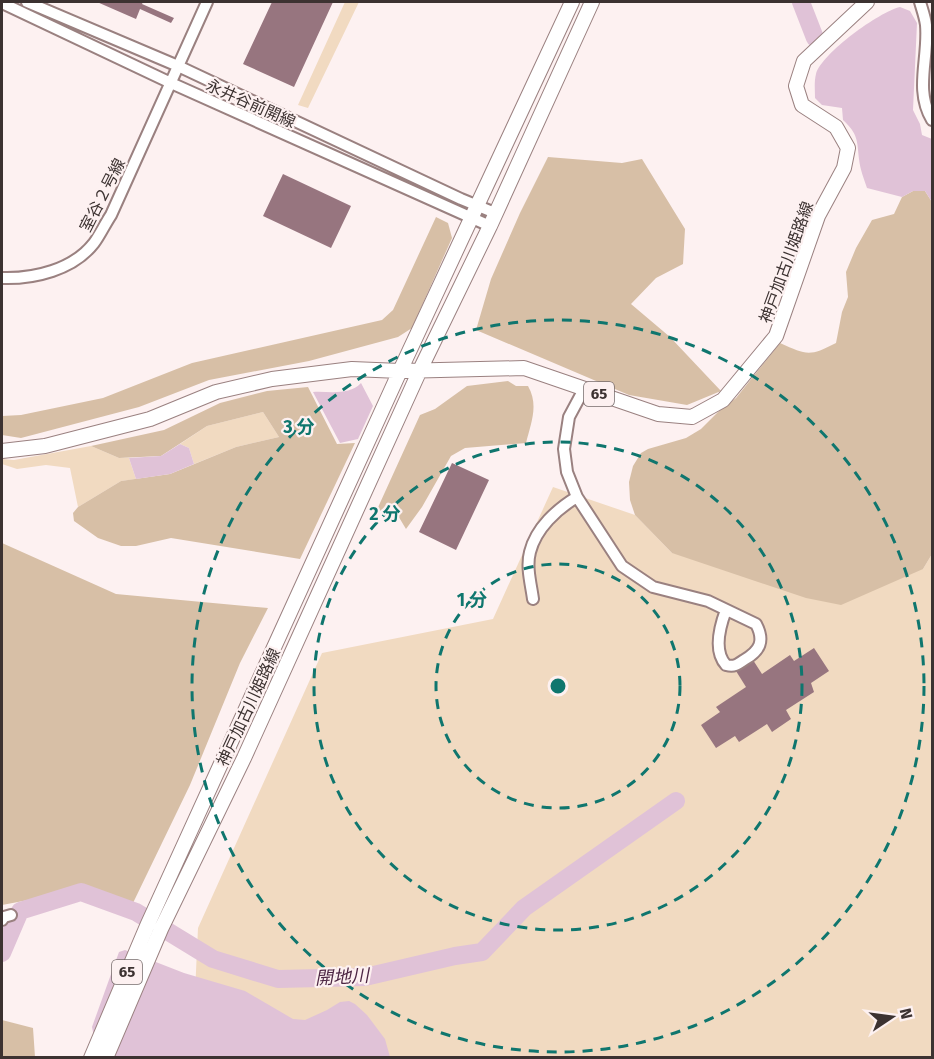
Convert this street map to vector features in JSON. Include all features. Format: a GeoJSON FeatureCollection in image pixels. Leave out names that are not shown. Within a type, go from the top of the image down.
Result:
{"type":"FeatureCollection","features":[{"type":"Feature","properties":{"kind":"main road","name":"神戸加古川姫路線"},"geometry":{"type":"LineString","coordinates":[[91,1058],[172,890],[400,371],[572,2]]}},
{"type":"Feature","properties":{"kind":"main road","name":"神戸加古川姫路線"},"geometry":{"type":"LineString","coordinates":[[106,1058],[172,890],[244,758],[420,370],[493,219],[592,2]]}},
{"type":"Feature","properties":{"kind":"main road","name":"神戸加古川姫路線"},"geometry":{"type":"LineString","coordinates":[[2,451],[45,446],[150,419],[216,392],[272,379],[352,369],[400,371],[524,368],[658,414],[692,417],[723,400],[776,336],[818,216],[844,168],[848,147],[836,127],[802,105],[796,86],[804,62],[867,2]]}},
{"type":"Feature","properties":{"kind":"street","name":"永井谷前開線"},"geometry":{"type":"LineString","coordinates":[[27,2],[178,66],[475,212]]}},
{"type":"Feature","properties":{"kind":"street","name":"室谷２号線"},"geometry":{"type":"LineString","coordinates":[[2,278],[39,275],[69,265],[93,245],[111,215],[207,2]]}},
{"type":"Feature","properties":{"kind":"street"},"geometry":{"type":"LineString","coordinates":[[920,2],[926,25],[922,91],[926,110],[933,120]]}},
{"type":"Feature","properties":{"kind":"street","name":"永井谷前開線"},"geometry":{"type":"LineString","coordinates":[[2,3],[171,83],[493,219]]}},
{"type":"Feature","properties":{"kind":"street"},"geometry":{"type":"LineString","coordinates":[[584,389],[569,417],[564,449],[567,472],[577,496],[622,566],[653,587],[708,601],[756,624],[760,632],[761,645],[755,654],[734,667],[722,661],[719,644],[720,625],[726,610]]}},
{"type":"Feature","properties":{"kind":"street"},"geometry":{"type":"LineString","coordinates":[[533,599],[530,553],[538,534],[550,517],[577,496]]}},
{"type":"Feature","properties":{"kind":"shaded area"},"geometry":{"type":"Polygon","coordinates":[[[345,2],[359,2],[308,108],[298,105],[345,2]]]}},
{"type":"Feature","properties":{"kind":"shaded area"},"geometry":{"type":"Polygon","coordinates":[[[900,7],[910,11],[917,23],[913,110],[920,124],[922,135],[932,139],[932,202],[925,191],[913,191],[902,197],[867,188],[860,166],[856,138],[852,129],[843,120],[842,108],[822,105],[815,98],[816,74],[829,55],[852,34],[900,7]]]}},
{"type":"Feature","properties":{"kind":"shaded area"},"geometry":{"type":"Polygon","coordinates":[[[548,157],[622,163],[642,159],[685,229],[683,264],[656,278],[631,304],[670,337],[721,391],[687,405],[629,395],[476,330],[491,279],[548,157]]]}},
{"type":"Feature","properties":{"kind":"shaded area"},"geometry":{"type":"Polygon","coordinates":[[[913,191],[925,191],[932,202],[932,554],[923,569],[841,605],[806,598],[672,553],[635,515],[630,500],[629,482],[633,466],[641,453],[686,438],[701,429],[736,398],[780,343],[808,353],[820,351],[836,343],[842,312],[848,297],[846,272],[856,248],[872,220],[894,214],[902,197],[913,191]]]}},
{"type":"Feature","properties":{"kind":"shaded area"},"geometry":{"type":"Polygon","coordinates":[[[436,217],[448,223],[452,238],[412,328],[398,337],[309,361],[209,380],[139,407],[21,438],[2,435],[2,416],[21,415],[103,398],[192,363],[382,320],[393,310],[436,217]]]}},
{"type":"Feature","properties":{"kind":"shaded area"},"geometry":{"type":"Polygon","coordinates":[[[508,381],[516,386],[528,386],[531,393],[534,407],[526,443],[465,448],[451,456],[422,507],[406,529],[391,504],[375,514],[420,415],[435,409],[467,386],[508,381]]]}},
{"type":"Feature","properties":{"kind":"shaded area"},"geometry":{"type":"Polygon","coordinates":[[[361,383],[373,406],[358,439],[340,443],[313,392],[351,390],[361,383]]]}},
{"type":"Feature","properties":{"kind":"shaded area"},"geometry":{"type":"Polygon","coordinates":[[[308,387],[337,444],[355,443],[300,559],[171,538],[136,546],[121,546],[98,538],[74,521],[73,513],[78,507],[121,481],[170,474],[236,447],[279,437],[263,412],[207,426],[161,456],[119,458],[91,446],[164,430],[220,403],[267,391],[308,387]]]}},
{"type":"Feature","properties":{"kind":"shaded area"},"geometry":{"type":"Polygon","coordinates":[[[263,412],[279,437],[236,447],[194,464],[189,448],[180,444],[207,426],[263,412]]]}},
{"type":"Feature","properties":{"kind":"shaded area"},"geometry":{"type":"Polygon","coordinates":[[[180,444],[189,448],[194,464],[170,474],[136,479],[129,458],[161,456],[180,444]]]}},
{"type":"Feature","properties":{"kind":"shaded area"},"geometry":{"type":"Polygon","coordinates":[[[91,446],[119,458],[129,458],[136,479],[121,481],[78,507],[70,468],[46,465],[17,469],[2,464],[2,459],[14,460],[91,446]]]}},
{"type":"Feature","properties":{"kind":"shaded area"},"geometry":{"type":"Polygon","coordinates":[[[553,487],[635,515],[672,553],[923,569],[932,554],[932,1057],[192,1058],[198,928],[322,653],[493,619],[553,487]]]}},
{"type":"Feature","properties":{"kind":"shaded area"},"geometry":{"type":"Polygon","coordinates":[[[2,543],[116,594],[268,608],[240,663],[190,785],[133,903],[55,895],[2,905],[2,543]]]}},
{"type":"Feature","properties":{"kind":"shaded area"},"geometry":{"type":"Polygon","coordinates":[[[125,950],[184,973],[245,991],[293,1019],[305,1020],[340,1002],[349,1001],[367,1015],[385,1039],[390,1057],[98,1057],[92,1027],[119,952],[125,950]]]}},
{"type":"Feature","properties":{"kind":"shaded area"},"geometry":{"type":"Polygon","coordinates":[[[2,1020],[33,1028],[35,1057],[2,1057],[2,1020]]]}},
{"type":"Feature","properties":{"kind":"building"},"geometry":{"type":"Polygon","coordinates":[[[97,2],[143,2],[142,4],[174,18],[171,23],[140,9],[136,19],[97,2]]]}},
{"type":"Feature","properties":{"kind":"building"},"geometry":{"type":"Polygon","coordinates":[[[272,2],[333,2],[294,87],[243,64],[272,2]]]}},
{"type":"Feature","properties":{"kind":"building"},"geometry":{"type":"Polygon","coordinates":[[[283,174],[351,206],[331,248],[263,216],[283,174]]]}},
{"type":"Feature","properties":{"kind":"building"},"geometry":{"type":"Polygon","coordinates":[[[452,463],[489,480],[456,550],[419,532],[452,463]]]}},
{"type":"Feature","properties":{"kind":"building"},"geometry":{"type":"Polygon","coordinates":[[[814,648],[829,671],[811,683],[814,692],[786,710],[791,719],[772,732],[767,724],[739,742],[735,736],[716,748],[701,725],[720,712],[716,707],[746,687],[736,671],[753,660],[762,674],[790,655],[794,661],[814,648]]]}},
{"type":"Feature","properties":{"kind":"waterway"},"geometry":{"type":"LineString","coordinates":[[801,2],[815,38]]}},
{"type":"Feature","properties":{"kind":"waterway","name":"開地川"},"geometry":{"type":"LineString","coordinates":[[2,953],[20,911],[81,892],[136,912],[213,959],[278,979],[365,977],[482,952],[524,908],[676,801]]}}]}
